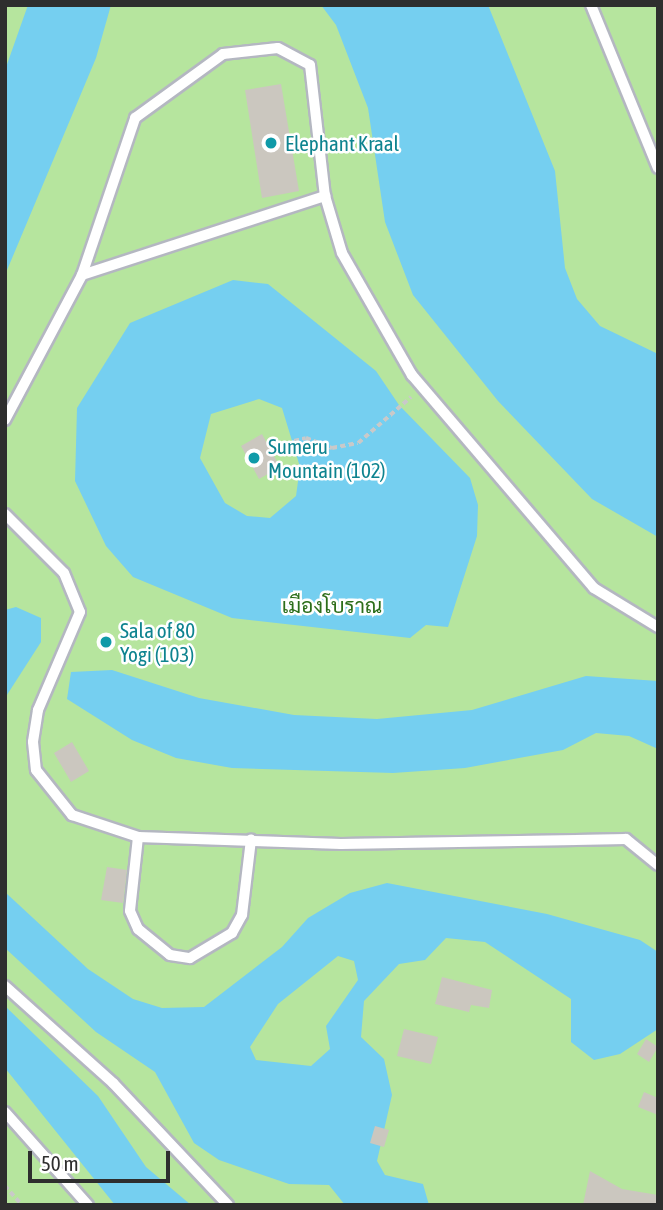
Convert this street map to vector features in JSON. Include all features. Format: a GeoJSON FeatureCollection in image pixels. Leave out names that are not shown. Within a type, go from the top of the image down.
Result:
{"type":"FeatureCollection","features":[{"type":"Feature","properties":{"kind":"lane"},"geometry":{"type":"LineString","coordinates":[[591,5],[658,168]]}},
{"type":"Feature","properties":{"kind":"lane"},"geometry":{"type":"LineString","coordinates":[[5,420],[82,275],[135,118],[149,102],[223,54],[278,48],[310,65],[325,196],[342,253],[412,375],[594,589],[658,627]]}},
{"type":"Feature","properties":{"kind":"lane"},"geometry":{"type":"LineString","coordinates":[[82,275],[325,196]]}},
{"type":"Feature","properties":{"kind":"lane"},"geometry":{"type":"LineString","coordinates":[[5,514],[64,573],[80,612],[38,710],[36,770],[72,815],[138,837],[251,840],[626,839],[658,865]]}},
{"type":"Feature","properties":{"kind":"lane"},"geometry":{"type":"LineString","coordinates":[[138,837],[130,911],[138,929],[170,955],[190,958],[232,933],[242,915],[251,840]]}},
{"type":"Feature","properties":{"kind":"lane"},"geometry":{"type":"LineString","coordinates":[[5,986],[113,1083],[228,1205]]}},
{"type":"Feature","properties":{"kind":"lane"},"geometry":{"type":"LineString","coordinates":[[5,1112],[88,1205]]}},
{"type":"Feature","properties":{"kind":"path"},"geometry":{"type":"LineString","coordinates":[[294,441],[306,438],[332,448],[358,443],[399,405]]}},
{"type":"Feature","properties":{"kind":"path"},"geometry":{"type":"LineString","coordinates":[[5,1186],[22,1205]]}},
{"type":"Feature","properties":{"kind":"green space","name":"เมืองโบราณ"},"geometry":{"type":"Polygon","coordinates":[[[5,5],[658,5],[658,1205],[5,1205],[5,5]]]}},
{"type":"Feature","properties":{"kind":"water"},"geometry":{"type":"Polygon","coordinates":[[[28,5],[111,5],[96,58],[5,275],[5,70],[28,5]]]}},
{"type":"Feature","properties":{"kind":"water"},"geometry":{"type":"Polygon","coordinates":[[[321,5],[488,5],[555,171],[565,268],[577,299],[600,326],[658,354],[658,537],[592,499],[498,401],[413,295],[385,222],[368,108],[336,25],[321,5]]]}},
{"type":"Feature","properties":{"kind":"water"},"geometry":{"type":"Polygon","coordinates":[[[233,280],[268,284],[376,371],[399,405],[470,478],[478,505],[477,536],[448,627],[426,625],[410,638],[232,618],[133,577],[106,546],[75,481],[77,408],[130,323],[233,280]],[[259,399],[211,414],[200,458],[225,503],[247,516],[270,518],[296,496],[300,467],[282,408],[259,399]]]}},
{"type":"Feature","properties":{"kind":"water"},"geometry":{"type":"Polygon","coordinates":[[[16,607],[41,618],[41,642],[5,698],[5,610],[16,607]]]}},
{"type":"Feature","properties":{"kind":"water"},"geometry":{"type":"Polygon","coordinates":[[[112,670],[199,698],[294,715],[377,719],[472,710],[586,676],[658,681],[658,749],[629,736],[596,733],[563,750],[465,768],[393,773],[232,768],[176,758],[132,740],[67,699],[71,672],[112,670]]]}},
{"type":"Feature","properties":{"kind":"water"},"geometry":{"type":"Polygon","coordinates":[[[387,883],[547,914],[640,940],[658,952],[658,1029],[620,1054],[594,1060],[571,1042],[571,999],[485,942],[446,938],[425,960],[399,964],[364,1001],[361,1037],[384,1059],[392,1095],[377,1161],[385,1175],[423,1184],[429,1205],[345,1205],[329,1185],[289,1184],[219,1160],[194,1143],[155,1072],[96,1032],[5,948],[5,892],[88,969],[133,999],[162,1008],[204,1007],[282,947],[308,918],[350,893],[387,883]],[[338,956],[278,1004],[250,1047],[256,1060],[311,1066],[330,1049],[326,1026],[358,980],[354,961],[338,956]]]}},
{"type":"Feature","properties":{"kind":"water"},"geometry":{"type":"Polygon","coordinates":[[[5,1006],[98,1096],[146,1167],[191,1205],[115,1205],[5,1068],[5,1006]]]}},
{"type":"Feature","properties":{"kind":"building"},"geometry":{"type":"Polygon","coordinates":[[[281,84],[299,191],[262,198],[245,90],[281,84]]]}},
{"type":"Feature","properties":{"kind":"building"},"geometry":{"type":"Polygon","coordinates":[[[262,434],[280,467],[259,479],[241,446],[262,434]]]}},
{"type":"Feature","properties":{"kind":"building"},"geometry":{"type":"Polygon","coordinates":[[[72,742],[89,771],[71,782],[54,753],[72,742]]]}},
{"type":"Feature","properties":{"kind":"building"},"geometry":{"type":"Polygon","coordinates":[[[107,867],[127,870],[123,903],[101,900],[107,867]]]}},
{"type":"Feature","properties":{"kind":"building"},"geometry":{"type":"Polygon","coordinates":[[[442,977],[492,990],[489,1008],[471,1005],[469,1012],[435,1004],[442,977]]]}},
{"type":"Feature","properties":{"kind":"building"},"geometry":{"type":"Polygon","coordinates":[[[404,1029],[438,1037],[431,1064],[397,1056],[404,1029]]]}},
{"type":"Feature","properties":{"kind":"building"},"geometry":{"type":"Polygon","coordinates":[[[646,1039],[658,1047],[649,1062],[637,1054],[646,1039]]]}},
{"type":"Feature","properties":{"kind":"building"},"geometry":{"type":"Polygon","coordinates":[[[644,1092],[658,1098],[658,1115],[638,1107],[644,1092]]]}},
{"type":"Feature","properties":{"kind":"building"},"geometry":{"type":"Polygon","coordinates":[[[375,1126],[389,1130],[384,1147],[370,1143],[375,1126]]]}},
{"type":"Feature","properties":{"kind":"building"},"geometry":{"type":"Polygon","coordinates":[[[590,1171],[622,1189],[658,1195],[658,1205],[583,1205],[590,1171]]]}},
{"type":"Feature","properties":{"kind":"place","name":"Elephant Kraal"},"geometry":{"type":"Point","coordinates":[271,143]}},
{"type":"Feature","properties":{"kind":"place","name":"Sumeru Mountain (102)"},"geometry":{"type":"Point","coordinates":[254,458]}},
{"type":"Feature","properties":{"kind":"place","name":"Sala of 80 Yogi (103)"},"geometry":{"type":"Point","coordinates":[106,642]}}]}
